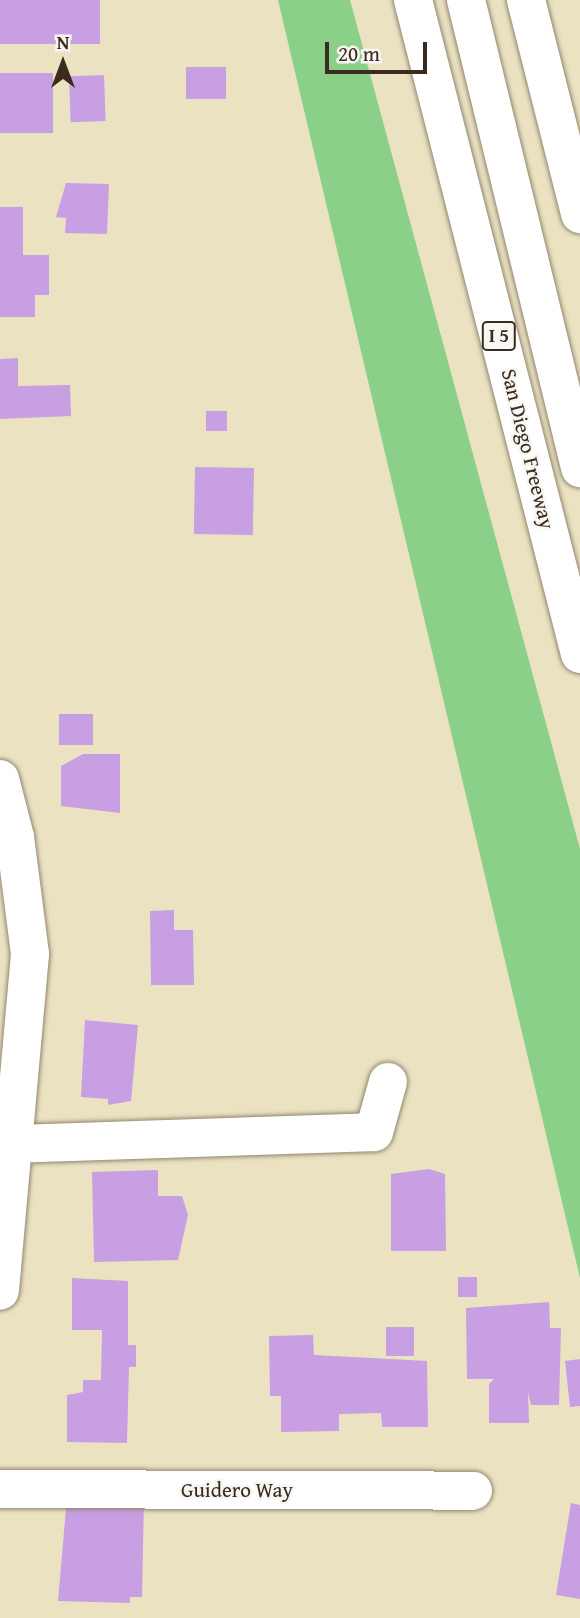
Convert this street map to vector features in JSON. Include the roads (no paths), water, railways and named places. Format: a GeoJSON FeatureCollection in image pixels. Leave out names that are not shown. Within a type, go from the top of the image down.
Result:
{"type":"FeatureCollection","features":[{"type":"Feature","properties":{"kind":"main road"},"geometry":{"type":"LineString","coordinates":[[466,0],[580,468]]}},
{"type":"Feature","properties":{"kind":"main road"},"geometry":{"type":"LineString","coordinates":[[526,0],[580,214]]}},
{"type":"Feature","properties":{"kind":"main road","name":"San Diego Freeway"},"geometry":{"type":"LineString","coordinates":[[414,6],[580,654]]}},
{"type":"Feature","properties":{"kind":"main road"},"geometry":{"type":"LineString","coordinates":[[0,779],[30,954],[8,1163],[0,1291]]}},
{"type":"Feature","properties":{"kind":"main road"},"geometry":{"type":"LineString","coordinates":[[8,1163],[374,1132],[387,1082]]}},
{"type":"Feature","properties":{"kind":"main road","name":"Guidero Way"},"geometry":{"type":"LineString","coordinates":[[0,1489],[473,1491]]}}]}
